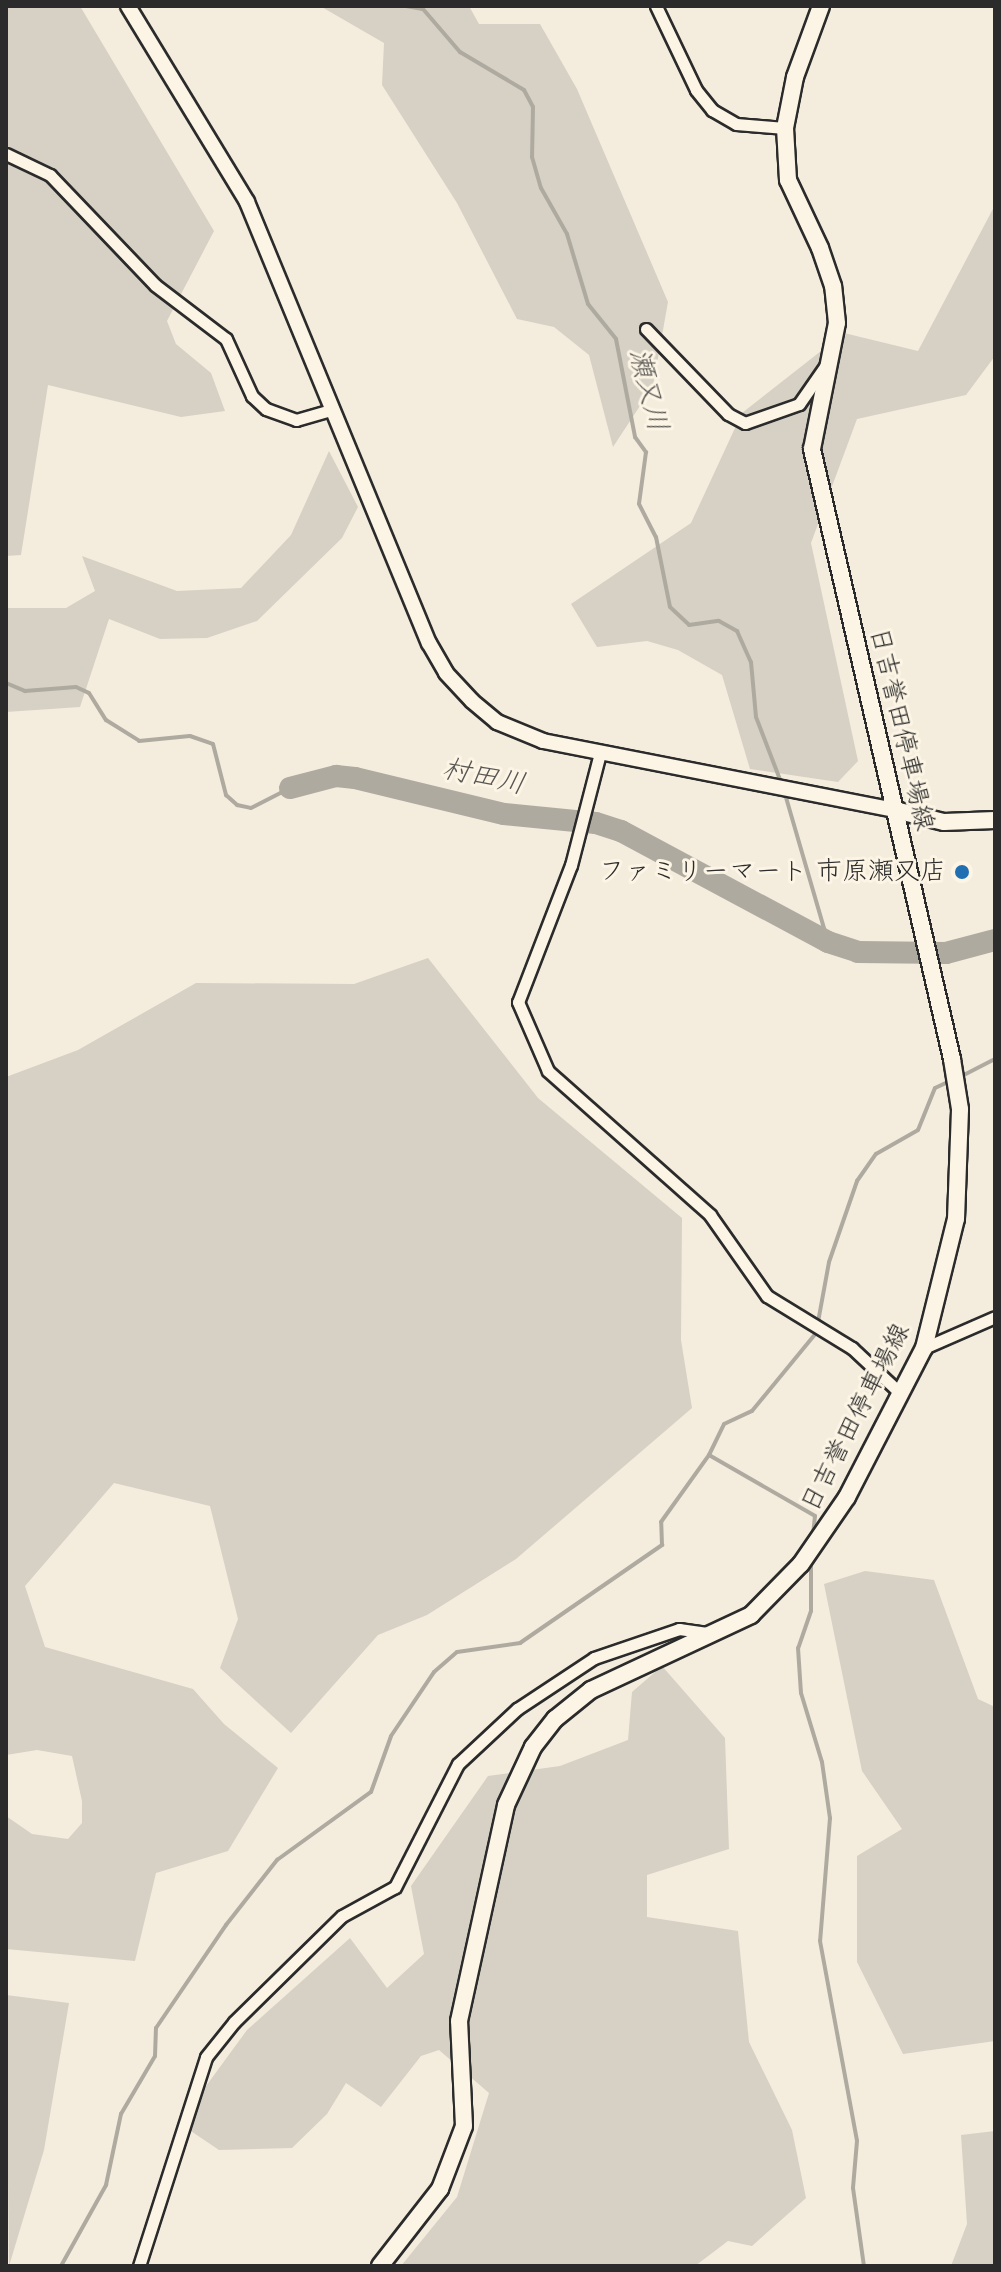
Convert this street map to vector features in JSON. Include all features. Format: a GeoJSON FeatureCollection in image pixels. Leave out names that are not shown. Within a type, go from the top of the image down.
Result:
{"type":"FeatureCollection","features":[{"type":"Feature","properties":{"kind":"main road","name":"日吉誉田停車場線"},"geometry":{"type":"LineString","coordinates":[[380,2266],[440,2189],[464,2126],[459,2021],[506,1805],[533,1747],[555,1719],[591,1690],[625,1670],[716,1634],[751,1615],[801,1564],[847,1497],[924,1348],[956,1219],[961,1164],[960,1109],[940,1002],[812,449],[835,352],[833,286],[788,180],[785,128],[795,77],[821,6]]}},
{"type":"Feature","properties":{"kind":"main road"},"geometry":{"type":"LineString","coordinates":[[895,810],[944,822],[995,820]]}},
{"type":"Feature","properties":{"kind":"street"},"geometry":{"type":"LineString","coordinates":[[128,6],[247,202],[332,410],[446,673],[497,722],[543,741],[895,810]]}},
{"type":"Feature","properties":{"kind":"street"},"geometry":{"type":"LineString","coordinates":[[656,6],[696,90],[712,110],[736,124],[785,128]]}},
{"type":"Feature","properties":{"kind":"street"},"geometry":{"type":"LineString","coordinates":[[6,154],[50,175],[155,285],[226,339],[252,396],[266,409],[296,420],[332,410]]}},
{"type":"Feature","properties":{"kind":"street"},"geometry":{"type":"LineString","coordinates":[[646,329],[728,414],[745,423],[799,404],[835,352]]}},
{"type":"Feature","properties":{"kind":"street"},"geometry":{"type":"LineString","coordinates":[[600,753],[571,865],[518,1002],[548,1071],[710,1215],[767,1296],[852,1348],[899,1392]]}},
{"type":"Feature","properties":{"kind":"street"},"geometry":{"type":"LineString","coordinates":[[924,1348],[995,1317]]}},
{"type":"Feature","properties":{"kind":"street"},"geometry":{"type":"LineString","coordinates":[[139,2266],[206,2057],[234,2022],[342,1916],[395,1887],[458,1764],[517,1709],[594,1658],[679,1629],[716,1634]]}},
{"type":"Feature","properties":{"kind":"shaded area"},"geometry":{"type":"Polygon","coordinates":[[[6,6],[80,6],[214,231],[167,321],[176,344],[211,373],[225,411],[181,417],[48,385],[21,555],[6,556],[6,6]]]}},
{"type":"Feature","properties":{"kind":"shaded area"},"geometry":{"type":"Polygon","coordinates":[[[320,6],[469,6],[479,24],[540,24],[577,89],[668,302],[653,386],[613,447],[589,355],[554,327],[517,319],[457,203],[382,85],[384,43],[320,6]]]}},
{"type":"Feature","properties":{"kind":"shaded area"},"geometry":{"type":"Polygon","coordinates":[[[995,205],[995,356],[966,395],[857,419],[811,543],[858,761],[838,782],[750,769],[722,675],[678,650],[647,641],[597,647],[571,604],[691,523],[742,413],[844,333],[918,351],[995,205]]]}},
{"type":"Feature","properties":{"kind":"shaded area"},"geometry":{"type":"Polygon","coordinates":[[[329,451],[358,507],[342,538],[257,621],[207,638],[160,639],[109,619],[80,707],[6,712],[6,608],[66,608],[95,591],[82,556],[177,591],[241,588],[291,535],[329,451]]]}},
{"type":"Feature","properties":{"kind":"shaded area"},"geometry":{"type":"Polygon","coordinates":[[[428,958],[538,1098],[682,1218],[681,1340],[692,1408],[516,1559],[427,1615],[378,1635],[291,1733],[220,1668],[238,1619],[210,1506],[114,1483],[25,1586],[45,1647],[193,1689],[224,1724],[278,1768],[228,1851],[156,1873],[135,1961],[6,1949],[6,1816],[32,1834],[68,1839],[82,1823],[82,1801],[72,1756],[37,1750],[6,1755],[6,1077],[78,1050],[196,983],[354,984],[428,958]]]}},
{"type":"Feature","properties":{"kind":"shaded area"},"geometry":{"type":"Polygon","coordinates":[[[865,1571],[934,1580],[978,1699],[995,1707],[995,2041],[903,2054],[857,1962],[857,1856],[902,1829],[862,1771],[824,1584],[865,1571]]]}},
{"type":"Feature","properties":{"kind":"shaded area"},"geometry":{"type":"Polygon","coordinates":[[[662,1666],[725,1738],[729,1849],[647,1875],[647,1917],[738,1931],[749,2042],[792,2130],[806,2198],[752,2246],[728,2241],[695,2266],[401,2266],[457,2197],[489,2093],[439,2050],[421,2056],[381,2107],[346,2083],[327,2114],[292,2148],[219,2150],[179,2123],[247,2030],[350,1938],[387,1988],[424,1954],[411,1886],[488,1776],[560,1766],[628,1740],[632,1692],[662,1666]]]}},
{"type":"Feature","properties":{"kind":"shaded area"},"geometry":{"type":"Polygon","coordinates":[[[6,1995],[69,2003],[44,2150],[9,2266],[6,1995]]]}},
{"type":"Feature","properties":{"kind":"shaded area"},"geometry":{"type":"Polygon","coordinates":[[[995,2131],[995,2266],[951,2266],[967,2224],[961,2135],[995,2131]]]}},
{"type":"Feature","properties":{"kind":"waterway","name":"瀬又川"},"geometry":{"type":"LineString","coordinates":[[406,6],[423,9],[460,52],[524,90],[533,107],[532,157],[541,188],[567,234],[588,304],[616,339],[635,437],[646,452],[639,504],[656,537],[670,607],[689,625],[719,621],[737,631],[751,662],[756,717],[781,782]]}},
{"type":"Feature","properties":{"kind":"waterway","name":"村田川"},"geometry":{"type":"LineString","coordinates":[[6,683],[25,691],[76,687],[89,693],[106,720],[139,741],[190,736],[213,744],[226,795],[237,805],[251,808],[290,788]]}},
{"type":"Feature","properties":{"kind":"waterway","name":"村田川"},"geometry":{"type":"LineString","coordinates":[[290,788],[336,776],[355,778],[504,814],[596,823],[621,831],[828,942],[858,952],[946,953],[995,940]]}},
{"type":"Feature","properties":{"kind":"waterway","name":"瀬又川"},"geometry":{"type":"LineString","coordinates":[[785,794],[828,942]]}},
{"type":"Feature","properties":{"kind":"waterway"},"geometry":{"type":"LineString","coordinates":[[958,1078],[995,1059]]}},
{"type":"Feature","properties":{"kind":"waterway"},"geometry":{"type":"LineString","coordinates":[[61,2266],[106,2185],[121,2114],[155,2056],[156,2028],[226,1925],[277,1860],[371,1792],[391,1736],[434,1672],[457,1652],[520,1643],[662,1545],[661,1522],[709,1455],[724,1424],[752,1411],[816,1333],[829,1262],[857,1181],[876,1154],[918,1130],[935,1088],[950,1081]]}},
{"type":"Feature","properties":{"kind":"waterway"},"geometry":{"type":"LineString","coordinates":[[709,1455],[815,1516],[813,1536]]}},
{"type":"Feature","properties":{"kind":"waterway"},"geometry":{"type":"LineString","coordinates":[[811,1560],[811,1611],[798,1648],[801,1693],[822,1762],[830,1818],[820,1941],[857,2141],[853,2188],[864,2266]]}},
{"type":"Feature","properties":{"kind":"place","name":"ファミリーマート 市原瀬又店"},"geometry":{"type":"Point","coordinates":[962,872]}}]}
